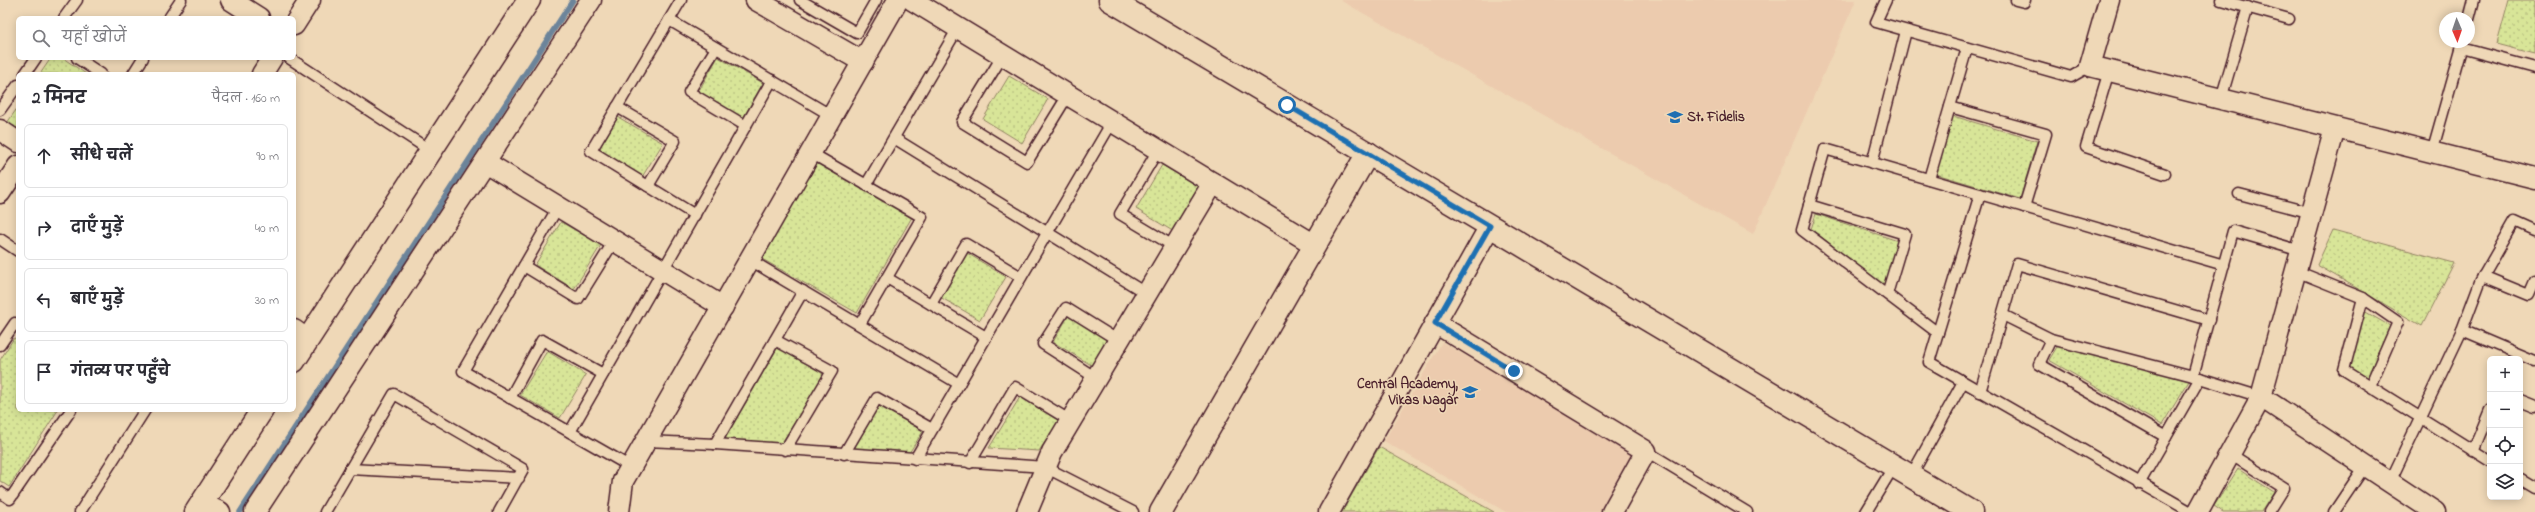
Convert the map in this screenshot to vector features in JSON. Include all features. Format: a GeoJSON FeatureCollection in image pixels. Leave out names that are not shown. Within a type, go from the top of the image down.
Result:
{"type":"FeatureCollection","features":[{"type":"Feature","properties":{"kind":"street"},"geometry":{"type":"LineString","coordinates":[[231,0],[256,16]]}},
{"type":"Feature","properties":{"kind":"street"},"geometry":{"type":"LineString","coordinates":[[296,22],[310,0]]}},
{"type":"Feature","properties":{"kind":"street"},"geometry":{"type":"LineString","coordinates":[[296,354],[301,335],[431,151],[529,0]]}},
{"type":"Feature","properties":{"kind":"street"},"geometry":{"type":"LineString","coordinates":[[256,512],[591,0]]}},
{"type":"Feature","properties":{"kind":"street"},"geometry":{"type":"LineString","coordinates":[[756,0],[863,62]]}},
{"type":"Feature","properties":{"kind":"street"},"geometry":{"type":"LineString","coordinates":[[619,512],[623,481],[898,0]]}},
{"type":"Feature","properties":{"kind":"street"},"geometry":{"type":"LineString","coordinates":[[912,0],[1315,245]]}},
{"type":"Feature","properties":{"kind":"street"},"geometry":{"type":"LineString","coordinates":[[1110,0],[1971,512]]}},
{"type":"Feature","properties":{"kind":"street"},"geometry":{"type":"LineString","coordinates":[[2109,0],[2100,69],[2535,178]]}},
{"type":"Feature","properties":{"kind":"street"},"geometry":{"type":"LineString","coordinates":[[263,72],[271,60]]}},
{"type":"Feature","properties":{"kind":"street"},"geometry":{"type":"LineString","coordinates":[[2199,511],[2260,397],[2336,128]]}},
{"type":"Feature","properties":{"kind":"street"},"geometry":{"type":"LineString","coordinates":[[0,130],[16,141]]}},
{"type":"Feature","properties":{"kind":"street"},"geometry":{"type":"LineString","coordinates":[[1163,511],[1368,153]]}},
{"type":"Feature","properties":{"kind":"street"},"geometry":{"type":"LineString","coordinates":[[485,162],[723,307]]}},
{"type":"Feature","properties":{"kind":"street"},"geometry":{"type":"LineString","coordinates":[[0,193],[16,169]]}},
{"type":"Feature","properties":{"kind":"street"},"geometry":{"type":"LineString","coordinates":[[1027,512],[1045,467],[1071,420],[1213,183]]}},
{"type":"Feature","properties":{"kind":"street"},"geometry":{"type":"LineString","coordinates":[[1329,512],[1490,226]]}},
{"type":"Feature","properties":{"kind":"street"},"geometry":{"type":"LineString","coordinates":[[1435,323],[1646,451],[1612,512]]}},
{"type":"Feature","properties":{"kind":"street"},"geometry":{"type":"LineString","coordinates":[[2260,397],[2435,512]]}},
{"type":"Feature","properties":{"kind":"street"},"geometry":{"type":"LineString","coordinates":[[206,509],[255,413]]}},
{"type":"Feature","properties":{"kind":"lane"},"geometry":{"type":"LineString","coordinates":[[65,16],[77,0]]}},
{"type":"Feature","properties":{"kind":"lane"},"geometry":{"type":"LineString","coordinates":[[170,16],[181,0]]}},
{"type":"Feature","properties":{"kind":"lane"},"geometry":{"type":"LineString","coordinates":[[681,0],[591,151],[695,215]]}},
{"type":"Feature","properties":{"kind":"lane"},"geometry":{"type":"LineString","coordinates":[[800,0],[857,33],[876,0]]}},
{"type":"Feature","properties":{"kind":"lane"},"geometry":{"type":"LineString","coordinates":[[1886,0],[1876,22],[2071,77],[2100,69],[2086,148],[2165,174]]}},
{"type":"Feature","properties":{"kind":"lane"},"geometry":{"type":"LineString","coordinates":[[2016,0],[2024,2],[2025,0]]}},
{"type":"Feature","properties":{"kind":"lane"},"geometry":{"type":"LineString","coordinates":[[2221,0],[2289,19]]}},
{"type":"Feature","properties":{"kind":"lane"},"geometry":{"type":"LineString","coordinates":[[2471,12],[2474,0]]}},
{"type":"Feature","properties":{"kind":"lane"},"geometry":{"type":"LineString","coordinates":[[2221,99],[2248,7]]}},
{"type":"Feature","properties":{"kind":"lane"},"geometry":{"type":"LineString","coordinates":[[669,20],[832,116]]}},
{"type":"Feature","properties":{"kind":"lane"},"geometry":{"type":"LineString","coordinates":[[866,185],[958,28]]}},
{"type":"Feature","properties":{"kind":"lane"},"geometry":{"type":"LineString","coordinates":[[1872,163],[1906,31]]}},
{"type":"Feature","properties":{"kind":"lane"},"geometry":{"type":"LineString","coordinates":[[716,48],[689,92],[746,126]]}},
{"type":"Feature","properties":{"kind":"lane"},"geometry":{"type":"LineString","coordinates":[[1929,179],[1967,48]]}},
{"type":"Feature","properties":{"kind":"lane"},"geometry":{"type":"LineString","coordinates":[[2432,152],[2461,48]]}},
{"type":"Feature","properties":{"kind":"lane"},"geometry":{"type":"LineString","coordinates":[[2472,48],[2535,68]]}},
{"type":"Feature","properties":{"kind":"lane"},"geometry":{"type":"LineString","coordinates":[[1003,55],[962,122],[1027,162],[1068,95]]}},
{"type":"Feature","properties":{"kind":"lane"},"geometry":{"type":"LineString","coordinates":[[26,72],[35,60]]}},
{"type":"Feature","properties":{"kind":"lane"},"geometry":{"type":"LineString","coordinates":[[80,60],[98,72]]}},
{"type":"Feature","properties":{"kind":"lane"},"geometry":{"type":"LineString","coordinates":[[133,72],[142,60]]}},
{"type":"Feature","properties":{"kind":"lane"},"geometry":{"type":"LineString","coordinates":[[292,60],[431,151]]}},
{"type":"Feature","properties":{"kind":"lane"},"geometry":{"type":"LineString","coordinates":[[570,432],[772,80]]}},
{"type":"Feature","properties":{"kind":"lane"},"geometry":{"type":"LineString","coordinates":[[0,110],[16,88]]}},
{"type":"Feature","properties":{"kind":"lane"},"geometry":{"type":"LineString","coordinates":[[1950,106],[2046,134],[2024,207]]}},
{"type":"Feature","properties":{"kind":"lane"},"geometry":{"type":"LineString","coordinates":[[618,107],[675,141],[648,186]]}},
{"type":"Feature","properties":{"kind":"lane"},"geometry":{"type":"LineString","coordinates":[[915,459],[1112,122]]}},
{"type":"Feature","properties":{"kind":"lane"},"geometry":{"type":"LineString","coordinates":[[894,138],[1147,294]]}},
{"type":"Feature","properties":{"kind":"lane"},"geometry":{"type":"LineString","coordinates":[[1938,333],[1802,230],[1825,149],[2224,265]]}},
{"type":"Feature","properties":{"kind":"lane"},"geometry":{"type":"LineString","coordinates":[[1158,150],[1120,214],[1175,247]]}},
{"type":"Feature","properties":{"kind":"lane"},"geometry":{"type":"LineString","coordinates":[[811,153],[922,217],[860,324]]}},
{"type":"Feature","properties":{"kind":"lane"},"geometry":{"type":"LineString","coordinates":[[1980,194],[1929,362],[2139,484],[2199,511]]}},
{"type":"Feature","properties":{"kind":"lane"},"geometry":{"type":"LineString","coordinates":[[2239,194],[2312,213]]}},
{"type":"Feature","properties":{"kind":"lane"},"geometry":{"type":"LineString","coordinates":[[1809,205],[1905,234],[1887,294]]}},
{"type":"Feature","properties":{"kind":"lane"},"geometry":{"type":"LineString","coordinates":[[558,207],[463,371],[631,467]]}},
{"type":"Feature","properties":{"kind":"lane"},"geometry":{"type":"LineString","coordinates":[[2390,482],[2462,330],[2484,276],[2515,221],[2535,230]]}},
{"type":"Feature","properties":{"kind":"lane"},"geometry":{"type":"LineString","coordinates":[[2139,484],[2166,437],[2197,377],[2209,320],[2233,231],[2301,251]]}},
{"type":"Feature","properties":{"kind":"lane"},"geometry":{"type":"LineString","coordinates":[[0,239],[16,250]]}},
{"type":"Feature","properties":{"kind":"lane"},"geometry":{"type":"LineString","coordinates":[[524,266],[578,299],[614,241]]}},
{"type":"Feature","properties":{"kind":"lane"},"geometry":{"type":"LineString","coordinates":[[930,304],[966,244],[1021,277]]}},
{"type":"Feature","properties":{"kind":"lane"},"geometry":{"type":"LineString","coordinates":[[750,260],[959,384]]}},
{"type":"Feature","properties":{"kind":"lane"},"geometry":{"type":"LineString","coordinates":[[1980,392],[2017,264],[2209,320]]}},
{"type":"Feature","properties":{"kind":"lane"},"geometry":{"type":"LineString","coordinates":[[2296,271],[2363,298],[2398,322],[2370,386]]}},
{"type":"Feature","properties":{"kind":"lane"},"geometry":{"type":"LineString","coordinates":[[2484,276],[2529,295],[2535,281]]}},
{"type":"Feature","properties":{"kind":"lane"},"geometry":{"type":"LineString","coordinates":[[887,278],[986,337]]}},
{"type":"Feature","properties":{"kind":"lane"},"geometry":{"type":"LineString","coordinates":[[715,444],[803,291]]}},
{"type":"Feature","properties":{"kind":"lane"},"geometry":{"type":"LineString","coordinates":[[2363,298],[2344,370],[2487,459]]}},
{"type":"Feature","properties":{"kind":"lane"},"geometry":{"type":"LineString","coordinates":[[1096,378],[1043,344],[1066,308],[1119,340]]}},
{"type":"Feature","properties":{"kind":"lane"},"geometry":{"type":"LineString","coordinates":[[2003,315],[2051,339],[2197,377],[2260,397]]}},
{"type":"Feature","properties":{"kind":"lane"},"geometry":{"type":"LineString","coordinates":[[0,345],[15,323],[16,324]]}},
{"type":"Feature","properties":{"kind":"lane"},"geometry":{"type":"LineString","coordinates":[[2462,330],[2512,356]]}},
{"type":"Feature","properties":{"kind":"lane"},"geometry":{"type":"LineString","coordinates":[[2051,339],[2039,364],[2166,437]]}},
{"type":"Feature","properties":{"kind":"lane"},"geometry":{"type":"LineString","coordinates":[[510,398],[542,340],[603,374]]}},
{"type":"Feature","properties":{"kind":"lane"},"geometry":{"type":"LineString","coordinates":[[775,340],[832,371],[784,450]]}},
{"type":"Feature","properties":{"kind":"lane"},"geometry":{"type":"LineString","coordinates":[[2523,358],[2535,361]]}},
{"type":"Feature","properties":{"kind":"lane"},"geometry":{"type":"LineString","coordinates":[[1866,512],[1902,471],[1963,382]]}},
{"type":"Feature","properties":{"kind":"lane"},"geometry":{"type":"LineString","coordinates":[[970,463],[1015,388],[1071,420]]}},
{"type":"Feature","properties":{"kind":"lane"},"geometry":{"type":"LineString","coordinates":[[324,512],[394,394],[524,469],[499,512]]}},
{"type":"Feature","properties":{"kind":"lane"},"geometry":{"type":"LineString","coordinates":[[844,454],[877,398],[932,429]]}},
{"type":"Feature","properties":{"kind":"lane"},"geometry":{"type":"LineString","coordinates":[[2523,402],[2535,407]]}},
{"type":"Feature","properties":{"kind":"lane"},"geometry":{"type":"LineString","coordinates":[[0,492],[10,499],[70,412]]}},
{"type":"Feature","properties":{"kind":"lane"},"geometry":{"type":"LineString","coordinates":[[80,512],[144,412]]}},
{"type":"Feature","properties":{"kind":"lane"},"geometry":{"type":"LineString","coordinates":[[2473,451],[2487,417]]}},
{"type":"Feature","properties":{"kind":"lane"},"geometry":{"type":"LineString","coordinates":[[646,441],[715,444],[970,463],[1045,467],[1133,512]]}},
{"type":"Feature","properties":{"kind":"lane"},"geometry":{"type":"LineString","coordinates":[[1646,451],[1747,512]]}},
{"type":"Feature","properties":{"kind":"lane"},"geometry":{"type":"LineString","coordinates":[[2230,454],[2284,488],[2269,512]]}},
{"type":"Feature","properties":{"kind":"lane"},"geometry":{"type":"LineString","coordinates":[[2334,512],[2365,466]]}},
{"type":"Feature","properties":{"kind":"lane"},"geometry":{"type":"LineString","coordinates":[[350,469],[519,478]]}},
{"type":"Feature","properties":{"kind":"lane"},"geometry":{"type":"LineString","coordinates":[[2523,481],[2535,488]]}},
{"type":"Feature","properties":{"kind":"shaded area","name":"St. Fidelis"},"geometry":{"type":"Polygon","coordinates":[[[1340,0],[1856,0],[1753,234],[1340,0]]]}},
{"type":"Feature","properties":{"kind":"shaded area","name":"Central Academy, Vikas Nagar"},"geometry":{"type":"Polygon","coordinates":[[[1442,342],[1634,454],[1600,512],[1506,512],[1384,441],[1442,342]]]}},
{"type":"Feature","properties":{"kind":"green space"},"geometry":{"type":"Polygon","coordinates":[[[2509,0],[2535,0],[2535,54],[2497,44],[2509,0]]]}},
{"type":"Feature","properties":{"kind":"green space"},"geometry":{"type":"Polygon","coordinates":[[[718,57],[763,83],[743,118],[698,92],[718,57]]]}},
{"type":"Feature","properties":{"kind":"green space"},"geometry":{"type":"Polygon","coordinates":[[[50,60],[66,60],[83,72],[41,72],[50,60]]]}},
{"type":"Feature","properties":{"kind":"green space"},"geometry":{"type":"Polygon","coordinates":[[[1009,76],[1048,99],[1022,143],[983,119],[1009,76]]]}},
{"type":"Feature","properties":{"kind":"green space"},"geometry":{"type":"Polygon","coordinates":[[[16,110],[16,129],[7,123],[16,110]]]}},
{"type":"Feature","properties":{"kind":"green space"},"geometry":{"type":"Polygon","coordinates":[[[1953,116],[2037,141],[2020,199],[1936,174],[1953,116]]]}},
{"type":"Feature","properties":{"kind":"green space"},"geometry":{"type":"Polygon","coordinates":[[[618,117],[663,143],[642,177],[597,152],[618,117]]]}},
{"type":"Feature","properties":{"kind":"green space"},"geometry":{"type":"Polygon","coordinates":[[[817,163],[912,217],[857,313],[762,259],[817,163]]]}},
{"type":"Feature","properties":{"kind":"green space"},"geometry":{"type":"Polygon","coordinates":[[[1162,165],[1202,189],[1176,233],[1136,209],[1162,165]]]}},
{"type":"Feature","properties":{"kind":"green space"},"geometry":{"type":"Polygon","coordinates":[[[1816,214],[1898,241],[1884,286],[1811,229],[1816,214]]]}},
{"type":"Feature","properties":{"kind":"green space"},"geometry":{"type":"Polygon","coordinates":[[[561,222],[601,245],[574,289],[535,265],[561,222]]]}},
{"type":"Feature","properties":{"kind":"green space"},"geometry":{"type":"Polygon","coordinates":[[[2333,230],[2454,263],[2422,326],[2317,265],[2333,230]]]}},
{"type":"Feature","properties":{"kind":"green space"},"geometry":{"type":"Polygon","coordinates":[[[967,253],[1006,277],[980,320],[940,297],[967,253]]]}},
{"type":"Feature","properties":{"kind":"green space"},"geometry":{"type":"Polygon","coordinates":[[[2364,311],[2390,326],[2367,378],[2349,367],[2364,311]]]}},
{"type":"Feature","properties":{"kind":"green space"},"geometry":{"type":"Polygon","coordinates":[[[1069,315],[1109,339],[1093,366],[1053,342],[1069,315]]]}},
{"type":"Feature","properties":{"kind":"green space"},"geometry":{"type":"Polygon","coordinates":[[[14,338],[16,339],[16,412],[57,412],[9,487],[0,481],[0,360],[14,338]]]}},
{"type":"Feature","properties":{"kind":"green space"},"geometry":{"type":"Polygon","coordinates":[[[2060,342],[2189,381],[2162,425],[2049,360],[2060,342]]]}},
{"type":"Feature","properties":{"kind":"green space"},"geometry":{"type":"Polygon","coordinates":[[[778,347],[825,375],[781,444],[724,440],[778,347]]]}},
{"type":"Feature","properties":{"kind":"green space"},"geometry":{"type":"Polygon","coordinates":[[[547,351],[586,375],[560,418],[520,395],[547,351]]]}},
{"type":"Feature","properties":{"kind":"green space"},"geometry":{"type":"Polygon","coordinates":[[[1020,397],[1059,421],[1039,451],[989,448],[1020,397]]]}},
{"type":"Feature","properties":{"kind":"green space"},"geometry":{"type":"Polygon","coordinates":[[[880,404],[924,430],[909,453],[853,450],[880,404]]]}},
{"type":"Feature","properties":{"kind":"green space"},"geometry":{"type":"Polygon","coordinates":[[[1379,447],[1494,512],[1342,512],[1379,447]]]}},
{"type":"Feature","properties":{"kind":"green space"},"geometry":{"type":"Polygon","coordinates":[[[2238,469],[2274,492],[2261,512],[2223,512],[2214,506],[2238,469]]]}},
{"type":"Feature","properties":{"kind":"waterway"},"geometry":{"type":"LineString","coordinates":[[240,512],[573,0]]}},
{"type":"Feature","properties":{"kind":"place","name":"St. Fidelis"},"geometry":{"type":"Point","coordinates":[1675,117]}},
{"type":"Feature","properties":{"kind":"place","name":"Central Academy, Vikas Nagar"},"geometry":{"type":"Point","coordinates":[1470,392]}},
{"type":"Feature","properties":{"kind":"route"},"geometry":{"type":"LineString","coordinates":[[1287,105],[1490,226],[1435,323],[1514,371]]}}]}
